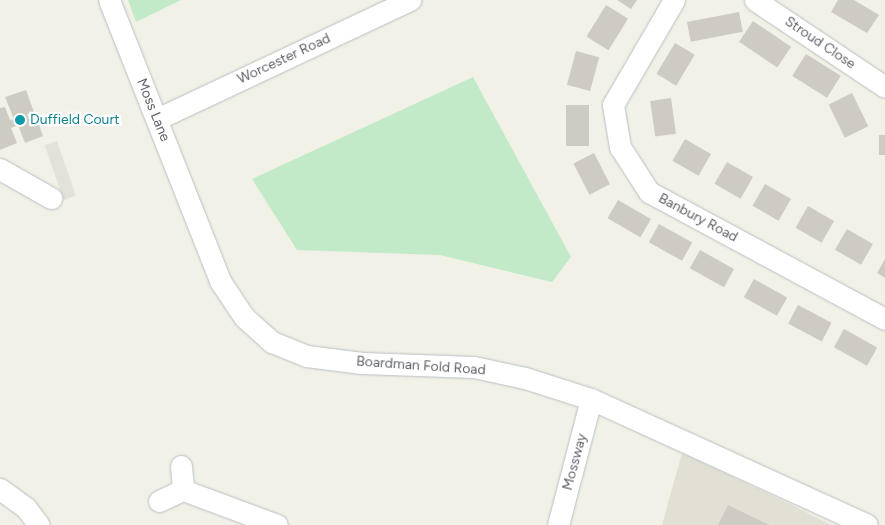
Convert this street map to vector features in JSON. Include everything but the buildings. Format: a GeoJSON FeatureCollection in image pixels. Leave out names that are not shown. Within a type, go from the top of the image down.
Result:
{"type":"FeatureCollection","features":[{"type":"Feature","properties":{"kind":"street","name":"Moss Lane"},"geometry":{"type":"LineString","coordinates":[[109,0],[197,220]]}},
{"type":"Feature","properties":{"kind":"street","name":"Worcester Road"},"geometry":{"type":"LineString","coordinates":[[158,120],[410,0]]}},
{"type":"Feature","properties":{"kind":"street","name":"Banbury Road"},"geometry":{"type":"LineString","coordinates":[[674,0],[613,105],[620,147],[649,192],[885,319]]}},
{"type":"Feature","properties":{"kind":"street","name":"Stroud Close"},"geometry":{"type":"LineString","coordinates":[[755,0],[885,87]]}},
{"type":"Feature","properties":{"kind":"street"},"geometry":{"type":"LineString","coordinates":[[0,169],[51,198]]}},
{"type":"Feature","properties":{"kind":"street","name":"Boardman Fold Road"},"geometry":{"type":"LineString","coordinates":[[197,220],[220,281],[244,317],[272,342],[307,356],[362,363],[474,367],[525,378],[591,399],[867,525]]}},
{"type":"Feature","properties":{"kind":"street","name":"Mossway"},"geometry":{"type":"LineString","coordinates":[[558,525],[591,399]]}},
{"type":"Feature","properties":{"kind":"street"},"geometry":{"type":"LineString","coordinates":[[181,466],[183,490]]}},
{"type":"Feature","properties":{"kind":"street"},"geometry":{"type":"LineString","coordinates":[[0,489],[26,508],[39,525]]}},
{"type":"Feature","properties":{"kind":"street"},"geometry":{"type":"LineString","coordinates":[[159,501],[183,490],[277,525]]}},
{"type":"Feature","properties":{"kind":"shaded area"},"geometry":{"type":"Polygon","coordinates":[[[57,141],[76,196],[64,200],[45,145],[57,141]]]}},
{"type":"Feature","properties":{"kind":"shaded area"},"geometry":{"type":"Polygon","coordinates":[[[682,453],[792,505],[831,525],[662,525],[682,453]]]}},
{"type":"Feature","properties":{"kind":"green space"},"geometry":{"type":"Polygon","coordinates":[[[128,0],[181,0],[136,22],[128,0]]]}},
{"type":"Feature","properties":{"kind":"green space"},"geometry":{"type":"Polygon","coordinates":[[[473,77],[571,257],[552,282],[440,255],[297,250],[252,179],[473,77]]]}},
{"type":"Feature","properties":{"kind":"place","name":"Duffield Court"},"geometry":{"type":"Point","coordinates":[20,120]}}]}
